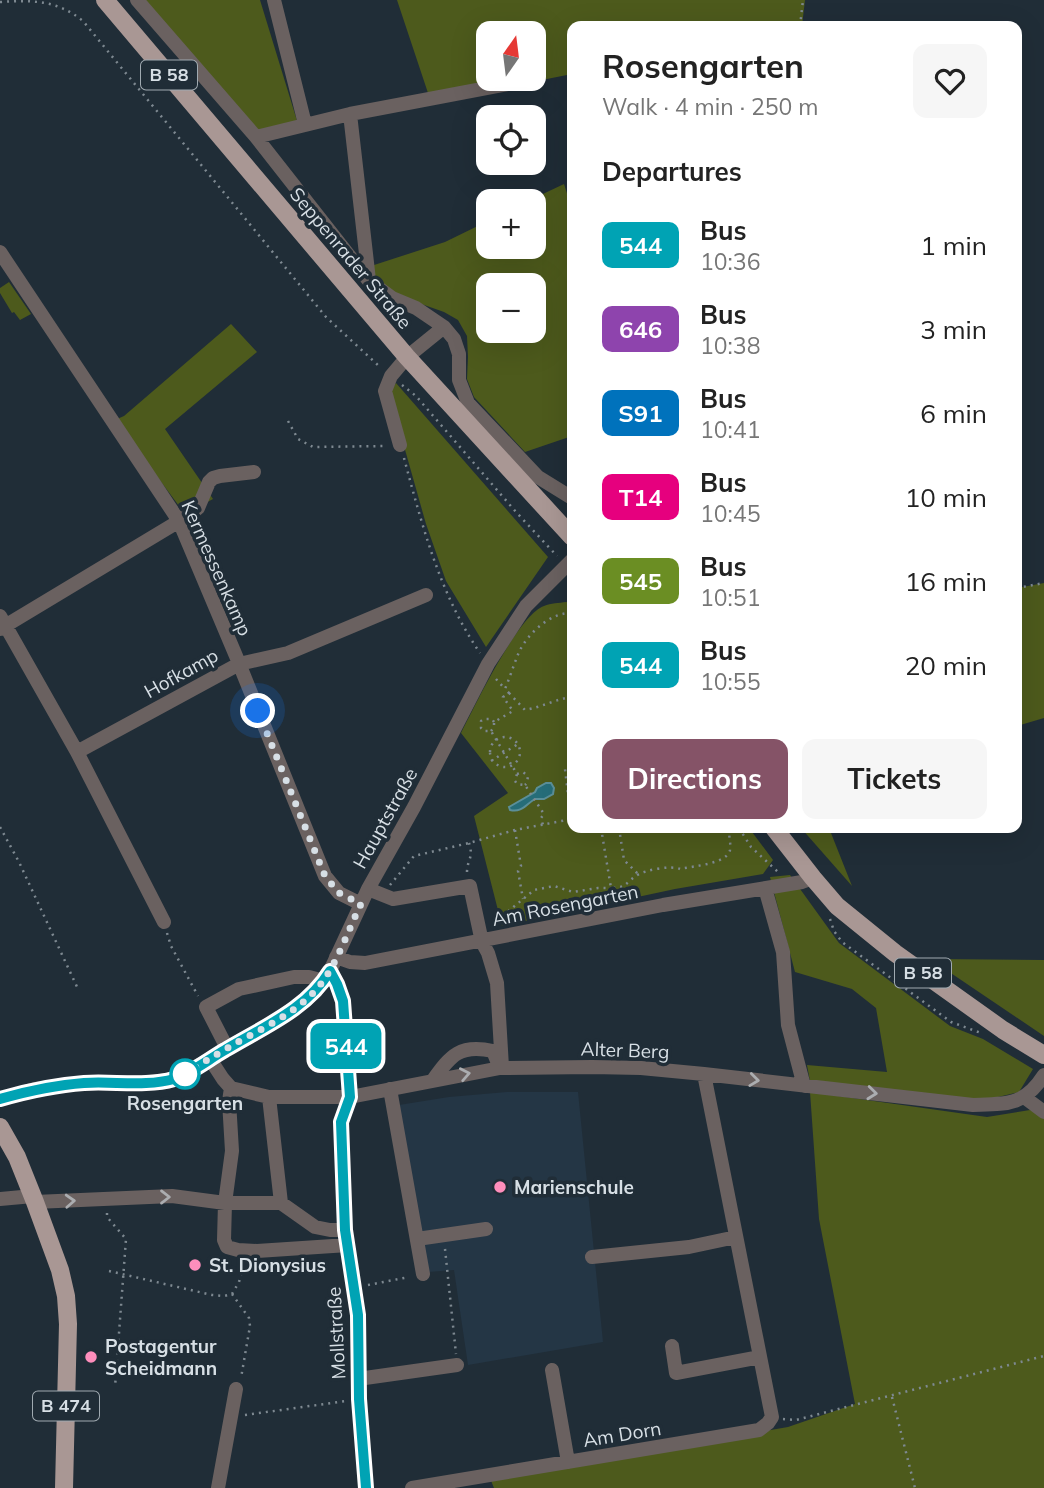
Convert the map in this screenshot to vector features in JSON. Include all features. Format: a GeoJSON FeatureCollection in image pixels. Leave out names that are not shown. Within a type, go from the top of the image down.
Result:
{"type":"FeatureCollection","features":[{"type":"Feature","properties":{"kind":"main road","name":"Seppenrader Straße"},"geometry":{"type":"LineString","coordinates":[[105,0],[407,357],[567,532]]}},
{"type":"Feature","properties":{"kind":"main road","name":"B 58"},"geometry":{"type":"LineString","coordinates":[[777,833],[807,880],[838,906],[895,953],[1003,1030],[1044,1055]]}},
{"type":"Feature","properties":{"kind":"main road","name":"B 474"},"geometry":{"type":"LineString","coordinates":[[0,1127],[17,1157],[34,1199],[60,1270],[66,1296],[68,1324],[64,1488]]}},
{"type":"Feature","properties":{"kind":"street"},"geometry":{"type":"LineString","coordinates":[[137,0],[256,137],[369,281],[392,298],[416,308],[444,327],[454,339],[459,354],[459,380],[468,403],[538,477],[567,495]]}},
{"type":"Feature","properties":{"kind":"street"},"geometry":{"type":"LineString","coordinates":[[274,0],[305,124]]}},
{"type":"Feature","properties":{"kind":"street"},"geometry":{"type":"LineString","coordinates":[[256,137],[350,114],[476,90]]}},
{"type":"Feature","properties":{"kind":"street"},"geometry":{"type":"LineString","coordinates":[[350,114],[369,281]]}},
{"type":"Feature","properties":{"kind":"street","name":"Kermessenkamp"},"geometry":{"type":"LineString","coordinates":[[2,258],[179,521],[325,876],[339,893],[361,904]]}},
{"type":"Feature","properties":{"kind":"street"},"geometry":{"type":"LineString","coordinates":[[400,445],[386,391],[391,376],[407,357],[444,327]]}},
{"type":"Feature","properties":{"kind":"street"},"geometry":{"type":"LineString","coordinates":[[164,922],[77,752],[2,623],[179,521],[198,508],[209,482],[214,478],[254,472]]}},
{"type":"Feature","properties":{"kind":"street","name":"Hauptstraße"},"geometry":{"type":"LineString","coordinates":[[0,1099],[35,1089],[83,1083],[174,1079],[263,1029],[306,1000],[327,976],[368,889],[488,664],[526,606],[567,565]]}},
{"type":"Feature","properties":{"kind":"street","name":"Hofkamp"},"geometry":{"type":"LineString","coordinates":[[77,752],[239,664],[288,653],[426,595]]}},
{"type":"Feature","properties":{"kind":"street","name":"Am Rosengarten"},"geometry":{"type":"LineString","coordinates":[[336,957],[365,963],[807,880]]}},
{"type":"Feature","properties":{"kind":"street"},"geometry":{"type":"LineString","coordinates":[[368,889],[393,899],[471,886],[482,942],[497,983],[501,1068]]}},
{"type":"Feature","properties":{"kind":"street"},"geometry":{"type":"LineString","coordinates":[[765,888],[783,952],[788,1025],[804,1086]]}},
{"type":"Feature","properties":{"kind":"street"},"geometry":{"type":"LineString","coordinates":[[227,1048],[205,1007],[239,989],[294,977],[327,976]]}},
{"type":"Feature","properties":{"kind":"street","name":"Mollstraße"},"geometry":{"type":"LineString","coordinates":[[327,976],[337,984],[343,1001],[350,1097],[341,1122],[346,1237],[358,1315],[358,1379],[366,1488]]}},
{"type":"Feature","properties":{"kind":"street"},"geometry":{"type":"LineString","coordinates":[[433,1080],[445,1063],[460,1051],[493,1051],[501,1068]]}},
{"type":"Feature","properties":{"kind":"street"},"geometry":{"type":"LineString","coordinates":[[210,1059],[231,1088],[229,1101],[232,1151],[225,1203],[225,1243],[231,1248],[242,1250],[346,1237]]}},
{"type":"Feature","properties":{"kind":"street","name":"Alter Berg"},"geometry":{"type":"LineString","coordinates":[[231,1088],[269,1097],[350,1097],[501,1068],[641,1068],[973,1105],[1003,1104],[1024,1097]]}},
{"type":"Feature","properties":{"kind":"street"},"geometry":{"type":"LineString","coordinates":[[704,1074],[772,1418]]}},
{"type":"Feature","properties":{"kind":"street"},"geometry":{"type":"LineString","coordinates":[[1044,1075],[1024,1097],[1044,1112]]}},
{"type":"Feature","properties":{"kind":"street"},"geometry":{"type":"LineString","coordinates":[[390,1089],[423,1274]]}},
{"type":"Feature","properties":{"kind":"street"},"geometry":{"type":"LineString","coordinates":[[269,1097],[281,1203]]}},
{"type":"Feature","properties":{"kind":"street"},"geometry":{"type":"LineString","coordinates":[[0,1199],[172,1196],[225,1203],[281,1203],[315,1227],[346,1237]]}},
{"type":"Feature","properties":{"kind":"street"},"geometry":{"type":"LineString","coordinates":[[417,1239],[486,1229]]}},
{"type":"Feature","properties":{"kind":"street"},"geometry":{"type":"LineString","coordinates":[[592,1257],[690,1247],[736,1237]]}},
{"type":"Feature","properties":{"kind":"street"},"geometry":{"type":"LineString","coordinates":[[671,1346],[676,1373],[760,1357]]}},
{"type":"Feature","properties":{"kind":"street"},"geometry":{"type":"LineString","coordinates":[[358,1379],[457,1365]]}},
{"type":"Feature","properties":{"kind":"street"},"geometry":{"type":"LineString","coordinates":[[552,1370],[568,1462]]}},
{"type":"Feature","properties":{"kind":"street"},"geometry":{"type":"LineString","coordinates":[[218,1488],[236,1389]]}},
{"type":"Feature","properties":{"kind":"street","name":"Am Dorn"},"geometry":{"type":"LineString","coordinates":[[412,1488],[759,1430],[772,1418]]}},
{"type":"Feature","properties":{"kind":"path"},"geometry":{"type":"LineString","coordinates":[[801,21],[803,0]]}},
{"type":"Feature","properties":{"kind":"path"},"geometry":{"type":"LineString","coordinates":[[0,2],[42,1],[61,4],[72,10],[326,317],[377,365],[416,396],[516,512],[567,561]]}},
{"type":"Feature","properties":{"kind":"path"},"geometry":{"type":"LineString","coordinates":[[288,421],[298,439],[313,447],[400,445],[422,527],[445,586],[460,622],[488,664]]}},
{"type":"Feature","properties":{"kind":"path"},"geometry":{"type":"LineString","coordinates":[[1022,587],[1044,583]]}},
{"type":"Feature","properties":{"kind":"path"},"geometry":{"type":"LineString","coordinates":[[567,613],[551,618],[533,633],[520,650],[505,690],[525,710],[539,708],[567,697]]}},
{"type":"Feature","properties":{"kind":"path"},"geometry":{"type":"LineString","coordinates":[[494,722],[513,711],[503,697],[509,693]]}},
{"type":"Feature","properties":{"kind":"path"},"geometry":{"type":"LineString","coordinates":[[491,731],[481,728],[481,721],[488,718],[494,722]]}},
{"type":"Feature","properties":{"kind":"path"},"geometry":{"type":"LineString","coordinates":[[491,731],[494,722]]}},
{"type":"Feature","properties":{"kind":"path"},"geometry":{"type":"LineString","coordinates":[[491,731],[517,774],[515,781],[524,785],[544,814],[541,818],[543,825]]}},
{"type":"Feature","properties":{"kind":"path"},"geometry":{"type":"LineString","coordinates":[[505,737],[517,744],[520,749],[519,758],[512,766],[501,767],[491,761],[489,749],[496,740],[505,737]]}},
{"type":"Feature","properties":{"kind":"path"},"geometry":{"type":"LineString","coordinates":[[491,761],[517,744]]}},
{"type":"Feature","properties":{"kind":"path"},"geometry":{"type":"LineString","coordinates":[[517,774],[523,772],[528,776],[524,785]]}},
{"type":"Feature","properties":{"kind":"path"},"geometry":{"type":"LineString","coordinates":[[384,895],[414,856],[567,820]]}},
{"type":"Feature","properties":{"kind":"path"},"geometry":{"type":"LineString","coordinates":[[0,827],[78,989]]}},
{"type":"Feature","properties":{"kind":"path"},"geometry":{"type":"LineString","coordinates":[[515,831],[523,900]]}},
{"type":"Feature","properties":{"kind":"path"},"geometry":{"type":"LineString","coordinates":[[601,833],[611,888]]}},
{"type":"Feature","properties":{"kind":"path"},"geometry":{"type":"LineString","coordinates":[[620,833],[624,860],[638,874]]}},
{"type":"Feature","properties":{"kind":"path"},"geometry":{"type":"LineString","coordinates":[[509,935],[505,914],[534,890],[554,886],[573,892],[622,888],[638,874],[723,860],[729,854],[729,833]]}},
{"type":"Feature","properties":{"kind":"path"},"geometry":{"type":"LineString","coordinates":[[742,833],[751,848],[780,874],[785,885]]}},
{"type":"Feature","properties":{"kind":"path"},"geometry":{"type":"LineString","coordinates":[[470,844],[472,854],[467,869],[471,886]]}},
{"type":"Feature","properties":{"kind":"path"},"geometry":{"type":"LineString","coordinates":[[164,922],[171,946],[191,984]]}},
{"type":"Feature","properties":{"kind":"path"},"geometry":{"type":"LineString","coordinates":[[106,1199],[107,1217],[126,1238],[115,1387]]}},
{"type":"Feature","properties":{"kind":"path"},"geometry":{"type":"LineString","coordinates":[[444,1235],[457,1365]]}},
{"type":"Feature","properties":{"kind":"path"},"geometry":{"type":"LineString","coordinates":[[109,1271],[224,1296],[232,1294],[239,1282],[244,1267],[242,1250]]}},
{"type":"Feature","properties":{"kind":"path"},"geometry":{"type":"LineString","coordinates":[[354,1288],[423,1274]]}},
{"type":"Feature","properties":{"kind":"path"},"geometry":{"type":"LineString","coordinates":[[232,1294],[249,1318],[250,1326],[241,1377],[236,1389]]}},
{"type":"Feature","properties":{"kind":"path"},"geometry":{"type":"LineString","coordinates":[[113,1327],[119,1328]]}},
{"type":"Feature","properties":{"kind":"path"},"geometry":{"type":"LineString","coordinates":[[772,1418],[796,1420],[1044,1356]]}},
{"type":"Feature","properties":{"kind":"path"},"geometry":{"type":"LineString","coordinates":[[892,1396],[915,1488]]}},
{"type":"Feature","properties":{"kind":"path"},"geometry":{"type":"LineString","coordinates":[[231,1417],[359,1399]]}},
{"type":"Feature","properties":{"kind":"shaded area","name":"Marienschule"},"geometry":{"type":"Polygon","coordinates":[[[507,1092],[578,1092],[603,1342],[468,1365],[454,1270],[428,1272],[399,1105],[507,1092]]]}},
{"type":"Feature","properties":{"kind":"green space"},"geometry":{"type":"Polygon","coordinates":[[[144,0],[260,0],[298,124],[260,135],[144,0]]]}},
{"type":"Feature","properties":{"kind":"green space"},"geometry":{"type":"Polygon","coordinates":[[[397,0],[805,0],[803,21],[567,21],[567,75],[546,79],[546,21],[476,21],[476,91],[486,91],[431,102],[397,0]]]}},
{"type":"Feature","properties":{"kind":"green space"},"geometry":{"type":"Polygon","coordinates":[[[564,184],[567,193],[567,438],[525,452],[474,397],[467,379],[467,336],[458,320],[444,312],[393,294],[377,281],[371,266],[445,242],[476,227],[476,259],[546,259],[546,192],[564,184]]]}},
{"type":"Feature","properties":{"kind":"green space"},"geometry":{"type":"Polygon","coordinates":[[[9,282],[31,314],[20,320],[12,313],[0,293],[0,288],[9,282]]]}},
{"type":"Feature","properties":{"kind":"green space"},"geometry":{"type":"Polygon","coordinates":[[[231,324],[257,352],[165,429],[213,499],[185,514],[115,420],[124,416],[231,324]]]}},
{"type":"Feature","properties":{"kind":"green space"},"geometry":{"type":"Polygon","coordinates":[[[396,383],[548,557],[486,647],[446,581],[426,524],[389,393],[396,383]]]}},
{"type":"Feature","properties":{"kind":"green space"},"geometry":{"type":"Polygon","coordinates":[[[1044,583],[1044,718],[1022,725],[1022,587],[1044,583]]]}},
{"type":"Feature","properties":{"kind":"green space"},"geometry":{"type":"Polygon","coordinates":[[[567,602],[567,833],[753,833],[773,860],[763,874],[675,889],[502,926],[474,816],[508,793],[461,733],[510,643],[534,613],[552,604],[567,602]]]}},
{"type":"Feature","properties":{"kind":"green space"},"geometry":{"type":"Polygon","coordinates":[[[805,833],[831,833],[852,886],[805,833]]]}},
{"type":"Feature","properties":{"kind":"green space"},"geometry":{"type":"Polygon","coordinates":[[[790,875],[839,943],[950,1026],[983,1039],[1033,1069],[1019,1092],[981,1101],[810,1081],[807,1065],[887,1072],[876,1008],[852,989],[795,972],[770,877],[790,875]]]}},
{"type":"Feature","properties":{"kind":"green space"},"geometry":{"type":"Polygon","coordinates":[[[930,959],[1044,960],[1044,1036],[930,959]]]}},
{"type":"Feature","properties":{"kind":"green space"},"geometry":{"type":"Polygon","coordinates":[[[810,1092],[987,1117],[1030,1110],[1044,1116],[1044,1488],[494,1488],[490,1478],[788,1427],[855,1404],[819,1219],[810,1092]]]}},
{"type":"Feature","properties":{"kind":"water"},"geometry":{"type":"Polygon","coordinates":[[[546,783],[551,783],[553,794],[544,799],[535,799],[521,809],[510,810],[509,807],[546,783]]]}},
{"type":"Feature","properties":{"kind":"bus line","name":"544"},"geometry":{"type":"LineString","coordinates":[[0,1099],[35,1089],[83,1083],[174,1079],[263,1029],[306,1000],[330,971],[343,1001],[350,1097],[341,1122],[345,1230],[358,1315],[359,1399],[366,1488]]}},
{"type":"Feature","properties":{"kind":"place","name":"Rosengarten"},"geometry":{"type":"Point","coordinates":[185,1074]}},
{"type":"Feature","properties":{"kind":"place","name":"Marienschule"},"geometry":{"type":"Point","coordinates":[500,1187]}},
{"type":"Feature","properties":{"kind":"place","name":"St. Dionysius"},"geometry":{"type":"Point","coordinates":[195,1265]}},
{"type":"Feature","properties":{"kind":"place","name":"Postagentur Scheidmann"},"geometry":{"type":"Point","coordinates":[91,1357]}},
{"type":"Feature","properties":{"kind":"route"},"geometry":{"type":"LineString","coordinates":[[185,1074],[263,1029],[316,991],[330,971],[361,904],[339,893],[325,876],[258,711]]}}]}
